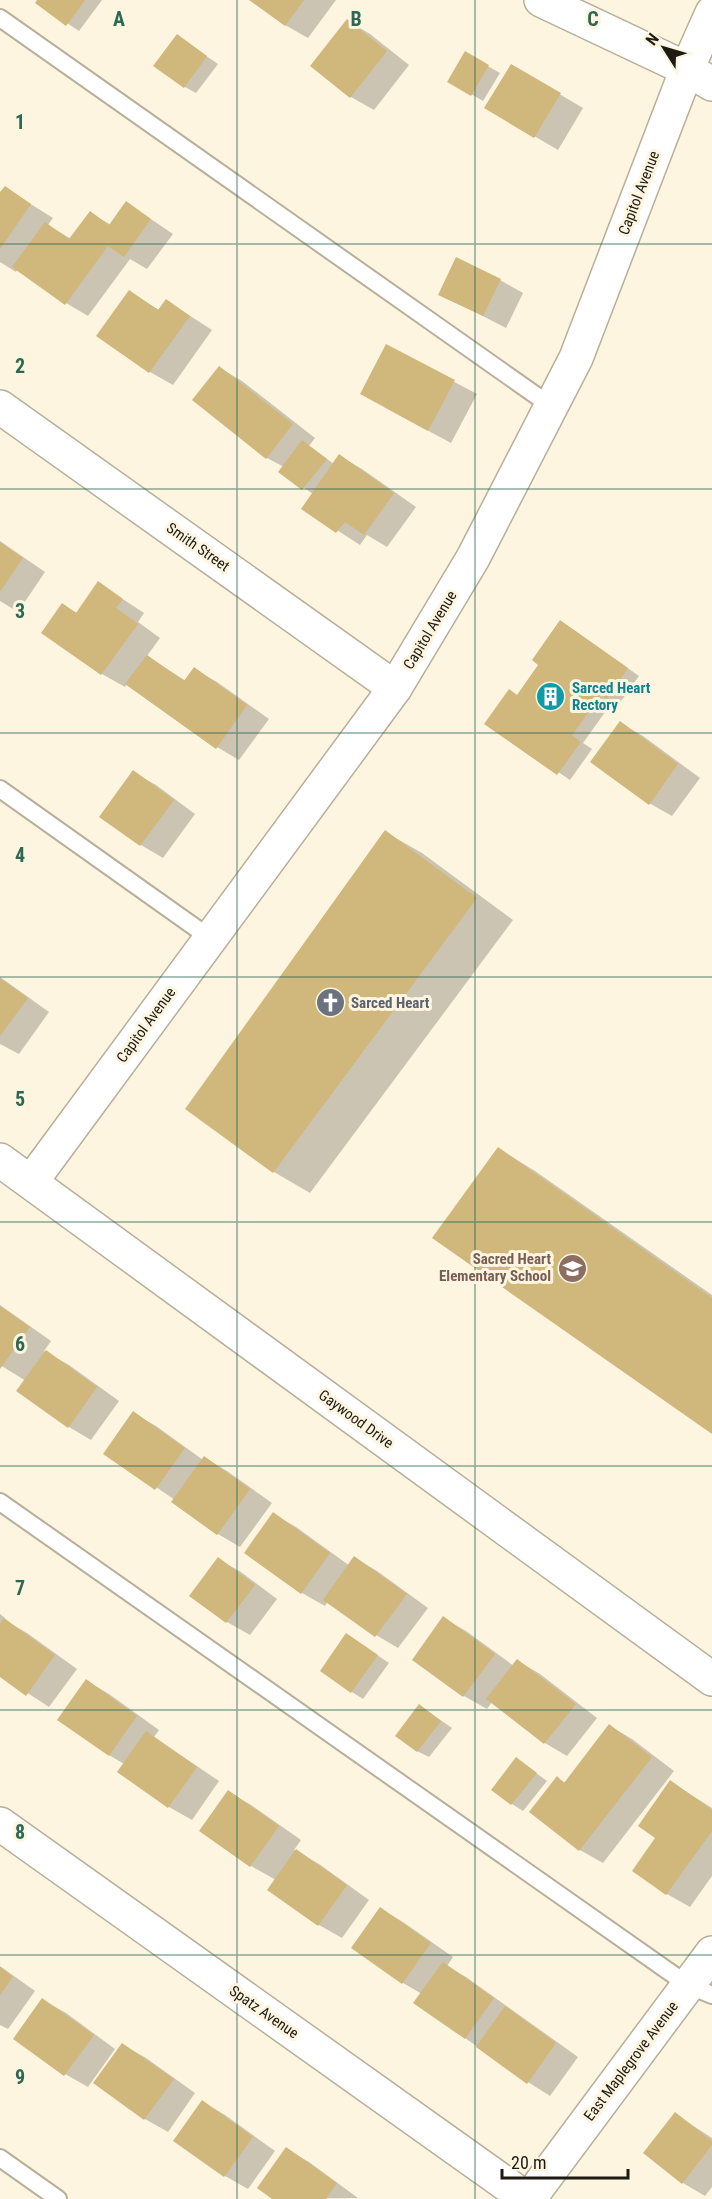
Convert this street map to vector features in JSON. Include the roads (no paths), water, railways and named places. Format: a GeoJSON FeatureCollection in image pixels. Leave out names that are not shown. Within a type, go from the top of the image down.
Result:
{"type":"FeatureCollection","features":[{"type":"Feature","properties":{"kind":"street"},"geometry":{"type":"LineString","coordinates":[[541,0],[699,77]]}},
{"type":"Feature","properties":{"kind":"street","name":"Capitol Avenue"},"geometry":{"type":"LineString","coordinates":[[31,1182],[395,688],[473,558],[576,358],[699,77],[712,13]]}},
{"type":"Feature","properties":{"kind":"street","name":"Smith Street"},"geometry":{"type":"LineString","coordinates":[[0,407],[395,688]]}},
{"type":"Feature","properties":{"kind":"street","name":"Gaywood Drive"},"geometry":{"type":"LineString","coordinates":[[0,1160],[712,1679]]}},
{"type":"Feature","properties":{"kind":"street","name":"Spatz Avenue"},"geometry":{"type":"LineString","coordinates":[[0,1824],[528,2199]]}},
{"type":"Feature","properties":{"kind":"street","name":"East Maplegrove Avenue"},"geometry":{"type":"LineString","coordinates":[[528,2199],[700,1990],[712,1953]]}},
{"type":"Feature","properties":{"kind":"lane"},"geometry":{"type":"LineString","coordinates":[[0,18],[551,406]]}},
{"type":"Feature","properties":{"kind":"lane"},"geometry":{"type":"LineString","coordinates":[[0,789],[210,938]]}},
{"type":"Feature","properties":{"kind":"lane"},"geometry":{"type":"LineString","coordinates":[[0,1502],[700,1990]]}},
{"type":"Feature","properties":{"kind":"lane"},"geometry":{"type":"LineString","coordinates":[[0,2158],[58,2199]]}},
{"type":"Feature","properties":{"kind":"place","name":"Sarced Heart Rectory"},"geometry":{"type":"Point","coordinates":[551,697]}},
{"type":"Feature","properties":{"kind":"place","name":"Sarced Heart"},"geometry":{"type":"Point","coordinates":[330,1003]}},
{"type":"Feature","properties":{"kind":"place","name":"Sacred Heart Elementary School"},"geometry":{"type":"Point","coordinates":[572,1268]}}]}
